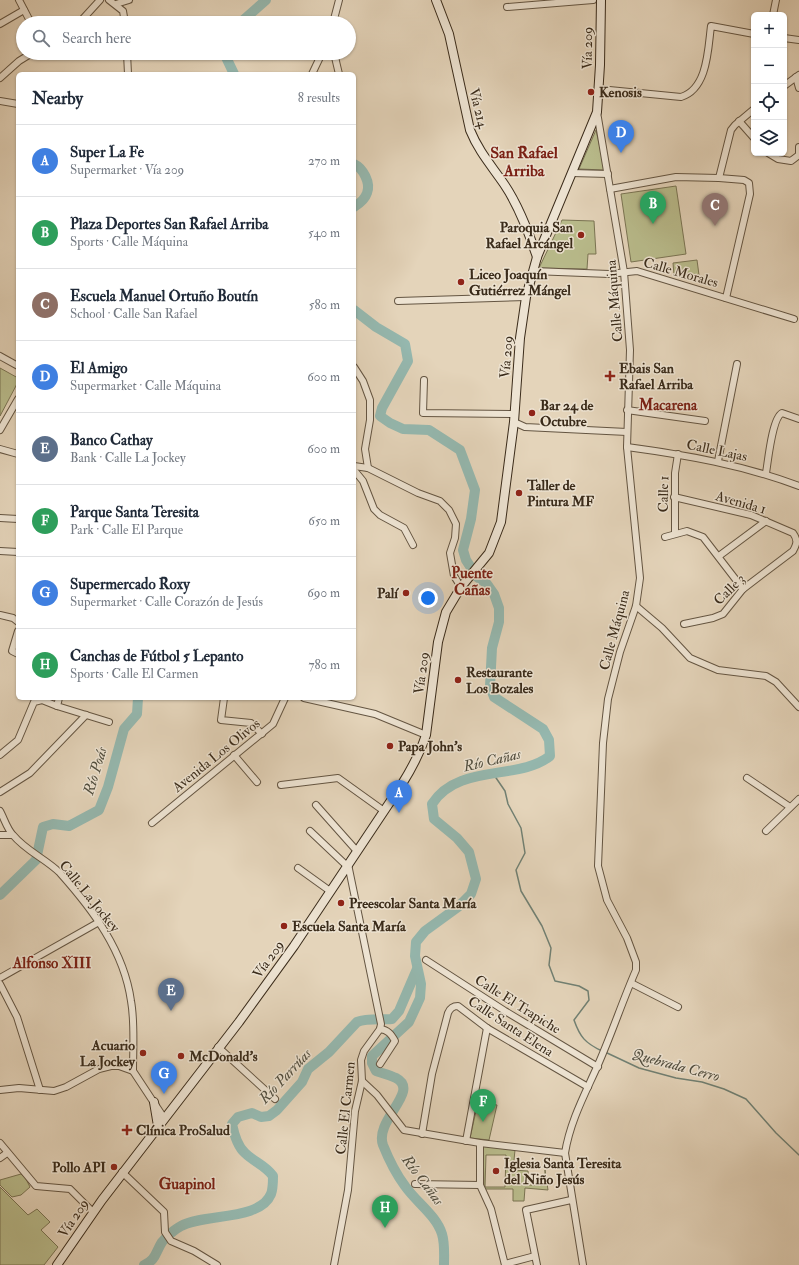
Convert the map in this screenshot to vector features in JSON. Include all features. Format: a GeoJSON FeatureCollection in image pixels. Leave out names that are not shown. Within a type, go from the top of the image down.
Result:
{"type":"FeatureCollection","features":[{"type":"Feature","properties":{"kind":"main road","name":"Vía 214"},"geometry":{"type":"LineString","coordinates":[[436,0],[449,34],[470,130],[483,158],[505,185],[530,237],[537,257]]}},
{"type":"Feature","properties":{"kind":"main road","name":"Vía 209"},"geometry":{"type":"LineString","coordinates":[[57,1265],[122,1172],[239,1022],[294,946],[348,865],[356,850],[416,762],[426,735],[438,642],[446,612],[461,587],[489,553],[501,522],[515,418],[520,338],[526,297],[537,257],[598,112],[601,0]]}},
{"type":"Feature","properties":{"kind":"main road"},"geometry":{"type":"LineString","coordinates":[[530,237],[537,238],[547,234]]}},
{"type":"Feature","properties":{"kind":"main road"},"geometry":{"type":"LineString","coordinates":[[154,1102],[158,1126]]}},
{"type":"Feature","properties":{"kind":"street"},"geometry":{"type":"LineString","coordinates":[[19,0],[27,16]]}},
{"type":"Feature","properties":{"kind":"street"},"geometry":{"type":"LineString","coordinates":[[85,16],[100,0]]}},
{"type":"Feature","properties":{"kind":"street"},"geometry":{"type":"LineString","coordinates":[[109,0],[123,10],[124,16]]}},
{"type":"Feature","properties":{"kind":"street"},"geometry":{"type":"LineString","coordinates":[[116,4],[129,0]]}},
{"type":"Feature","properties":{"kind":"street"},"geometry":{"type":"LineString","coordinates":[[335,16],[340,0]]}},
{"type":"Feature","properties":{"kind":"street"},"geometry":{"type":"LineString","coordinates":[[507,7],[593,0]]}},
{"type":"Feature","properties":{"kind":"street"},"geometry":{"type":"LineString","coordinates":[[774,12],[776,0]]}},
{"type":"Feature","properties":{"kind":"street"},"geometry":{"type":"LineString","coordinates":[[0,24],[24,10]]}},
{"type":"Feature","properties":{"kind":"street"},"geometry":{"type":"LineString","coordinates":[[599,89],[681,97],[687,95],[699,81],[705,66],[711,26],[751,33]]}},
{"type":"Feature","properties":{"kind":"street"},"geometry":{"type":"LineString","coordinates":[[787,38],[799,40]]}},
{"type":"Feature","properties":{"kind":"street"},"geometry":{"type":"LineString","coordinates":[[1,75],[19,60]]}},
{"type":"Feature","properties":{"kind":"street"},"geometry":{"type":"LineString","coordinates":[[127,60],[128,72]]}},
{"type":"Feature","properties":{"kind":"street"},"geometry":{"type":"LineString","coordinates":[[313,72],[319,60]]}},
{"type":"Feature","properties":{"kind":"street"},"geometry":{"type":"LineString","coordinates":[[336,60],[339,72]]}},
{"type":"Feature","properties":{"kind":"street"},"geometry":{"type":"LineString","coordinates":[[787,84],[798,76]]}},
{"type":"Feature","properties":{"kind":"street"},"geometry":{"type":"LineString","coordinates":[[798,76],[799,88]]}},
{"type":"Feature","properties":{"kind":"street"},"geometry":{"type":"LineString","coordinates":[[0,101],[16,104]]}},
{"type":"Feature","properties":{"kind":"street"},"geometry":{"type":"LineString","coordinates":[[720,178],[729,136],[735,125],[751,111]]}},
{"type":"Feature","properties":{"kind":"street","name":"Calle Máquina"},"geometry":{"type":"LineString","coordinates":[[583,1265],[565,1153],[568,1136],[575,1112],[598,1067],[636,970],[636,962],[627,938],[606,900],[598,866],[603,744],[608,698],[620,652],[636,606],[640,578],[627,447],[630,350],[624,272],[598,112]]}},
{"type":"Feature","properties":{"kind":"street"},"geometry":{"type":"LineString","coordinates":[[739,121],[751,135]]}},
{"type":"Feature","properties":{"kind":"street"},"geometry":{"type":"LineString","coordinates":[[773,156],[778,159],[791,161],[799,155],[799,147]]}},
{"type":"Feature","properties":{"kind":"street"},"geometry":{"type":"LineString","coordinates":[[572,173],[608,174]]}},
{"type":"Feature","properties":{"kind":"street"},"geometry":{"type":"LineString","coordinates":[[610,189],[676,177],[720,178],[747,181],[750,188],[726,298]]}},
{"type":"Feature","properties":{"kind":"street","name":"Calle Morales"},"geometry":{"type":"LineString","coordinates":[[533,272],[609,274],[637,270],[794,319]]}},
{"type":"Feature","properties":{"kind":"street"},"geometry":{"type":"LineString","coordinates":[[398,301],[526,297]]}},
{"type":"Feature","properties":{"kind":"street"},"geometry":{"type":"LineString","coordinates":[[0,356],[16,365]]}},
{"type":"Feature","properties":{"kind":"street"},"geometry":{"type":"LineString","coordinates":[[718,461],[737,364]]}},
{"type":"Feature","properties":{"kind":"street"},"geometry":{"type":"LineString","coordinates":[[356,370],[363,381],[370,400],[370,420],[365,449],[368,468]]}},
{"type":"Feature","properties":{"kind":"street"},"geometry":{"type":"LineString","coordinates":[[424,380],[423,413],[515,418],[525,427],[627,432]]}},
{"type":"Feature","properties":{"kind":"street"},"geometry":{"type":"LineString","coordinates":[[0,430],[16,402]]}},
{"type":"Feature","properties":{"kind":"street"},"geometry":{"type":"LineString","coordinates":[[628,410],[705,420]]}},
{"type":"Feature","properties":{"kind":"street"},"geometry":{"type":"LineString","coordinates":[[766,473],[773,431],[778,417],[782,414],[799,419]]}},
{"type":"Feature","properties":{"kind":"street","name":"Calle Lajas"},"geometry":{"type":"LineString","coordinates":[[627,447],[718,461],[766,473],[799,486]]}},
{"type":"Feature","properties":{"kind":"street"},"geometry":{"type":"LineString","coordinates":[[0,448],[16,453]]}},
{"type":"Feature","properties":{"kind":"street","name":"Calle 1"},"geometry":{"type":"LineString","coordinates":[[675,533],[674,497],[675,473],[678,454]]}},
{"type":"Feature","properties":{"kind":"street"},"geometry":{"type":"LineString","coordinates":[[356,466],[368,468],[418,493],[440,501],[449,510],[456,524],[455,538],[450,554],[454,576],[461,587]]}},
{"type":"Feature","properties":{"kind":"street"},"geometry":{"type":"LineString","coordinates":[[356,472],[363,481],[374,509],[380,515],[404,528],[413,545]]}},
{"type":"Feature","properties":{"kind":"street","name":"Avenida 1"},"geometry":{"type":"LineString","coordinates":[[674,497],[751,515],[793,533],[797,539]]}},
{"type":"Feature","properties":{"kind":"street"},"geometry":{"type":"LineString","coordinates":[[0,518],[16,519]]}},
{"type":"Feature","properties":{"kind":"street"},"geometry":{"type":"LineString","coordinates":[[719,556],[766,521]]}},
{"type":"Feature","properties":{"kind":"street"},"geometry":{"type":"LineString","coordinates":[[665,537],[675,533],[687,531],[703,537],[743,589]]}},
{"type":"Feature","properties":{"kind":"street","name":"Calle 3"},"geometry":{"type":"LineString","coordinates":[[684,624],[713,618],[723,614],[743,589],[793,551],[797,544],[797,539]]}},
{"type":"Feature","properties":{"kind":"street"},"geometry":{"type":"LineString","coordinates":[[0,551],[16,552]]}},
{"type":"Feature","properties":{"kind":"street"},"geometry":{"type":"LineString","coordinates":[[636,606],[662,628],[690,658],[718,670],[766,676],[776,682],[799,707]]}},
{"type":"Feature","properties":{"kind":"street"},"geometry":{"type":"LineString","coordinates":[[0,615],[16,620]]}},
{"type":"Feature","properties":{"kind":"street"},"geometry":{"type":"LineString","coordinates":[[16,636],[12,651],[16,653]]}},
{"type":"Feature","properties":{"kind":"street"},"geometry":{"type":"LineString","coordinates":[[0,755],[18,740],[34,702],[42,700],[109,722]]}},
{"type":"Feature","properties":{"kind":"street"},"geometry":{"type":"LineString","coordinates":[[57,706],[59,700]]}},
{"type":"Feature","properties":{"kind":"street"},"geometry":{"type":"LineString","coordinates":[[224,700],[221,720],[251,723],[262,734]]}},
{"type":"Feature","properties":{"kind":"street","name":"Avenida Los Olivos"},"geometry":{"type":"LineString","coordinates":[[152,823],[273,724],[284,700]]}},
{"type":"Feature","properties":{"kind":"street"},"geometry":{"type":"LineString","coordinates":[[313,700],[375,714],[426,735]]}},
{"type":"Feature","properties":{"kind":"street"},"geometry":{"type":"LineString","coordinates":[[0,792],[30,773],[86,715]]}},
{"type":"Feature","properties":{"kind":"street"},"geometry":{"type":"LineString","coordinates":[[234,755],[257,782]]}},
{"type":"Feature","properties":{"kind":"street"},"geometry":{"type":"LineString","coordinates":[[281,785],[338,778],[384,811]]}},
{"type":"Feature","properties":{"kind":"street"},"geometry":{"type":"LineString","coordinates":[[747,778],[790,807]]}},
{"type":"Feature","properties":{"kind":"street"},"geometry":{"type":"LineString","coordinates":[[766,831],[799,799]]}},
{"type":"Feature","properties":{"kind":"street"},"geometry":{"type":"LineString","coordinates":[[316,805],[356,850]]}},
{"type":"Feature","properties":{"kind":"street"},"geometry":{"type":"LineString","coordinates":[[0,811],[12,835],[0,835]]}},
{"type":"Feature","properties":{"kind":"street"},"geometry":{"type":"LineString","coordinates":[[310,831],[348,865],[380,1027],[391,1034],[395,1041],[380,1064]]}},
{"type":"Feature","properties":{"kind":"street","name":"Calle La Jockey"},"geometry":{"type":"LineString","coordinates":[[12,835],[31,852],[59,873],[99,922],[117,952],[128,983],[132,1002],[134,1071]]}},
{"type":"Feature","properties":{"kind":"street"},"geometry":{"type":"LineString","coordinates":[[298,868],[330,891]]}},
{"type":"Feature","properties":{"kind":"street"},"geometry":{"type":"LineString","coordinates":[[0,978],[99,922]]}},
{"type":"Feature","properties":{"kind":"street","name":"Calle El Trapiche"},"geometry":{"type":"LineString","coordinates":[[426,960],[598,1067]]}},
{"type":"Feature","properties":{"kind":"street"},"geometry":{"type":"LineString","coordinates":[[631,983],[678,1008]]}},
{"type":"Feature","properties":{"kind":"street"},"geometry":{"type":"LineString","coordinates":[[0,984],[17,1017],[40,1090]]}},
{"type":"Feature","properties":{"kind":"street","name":"Calle Santa Elena"},"geometry":{"type":"LineString","coordinates":[[422,1134],[432,1074],[449,1010],[452,1007],[458,1006],[487,1028],[588,1087]]}},
{"type":"Feature","properties":{"kind":"street","name":"Calle El Carmen"},"geometry":{"type":"LineString","coordinates":[[334,1265],[348,1190],[355,1111],[362,1082],[361,1060],[364,1051],[380,1027]]}},
{"type":"Feature","properties":{"kind":"street"},"geometry":{"type":"LineString","coordinates":[[466,1141],[487,1028]]}},
{"type":"Feature","properties":{"kind":"street"},"geometry":{"type":"LineString","coordinates":[[218,1048],[275,1099]]}},
{"type":"Feature","properties":{"kind":"street"},"geometry":{"type":"LineString","coordinates":[[0,1090],[19,1088],[54,1091],[59,1090],[94,1071],[111,1066],[125,1067],[134,1071],[164,1118]]}},
{"type":"Feature","properties":{"kind":"street"},"geometry":{"type":"LineString","coordinates":[[362,1082],[377,1095],[404,1130],[466,1141],[565,1153]]}},
{"type":"Feature","properties":{"kind":"street"},"geometry":{"type":"LineString","coordinates":[[0,1143],[36,1186],[70,1189],[93,1212]]}},
{"type":"Feature","properties":{"kind":"street"},"geometry":{"type":"LineString","coordinates":[[480,1143],[480,1185],[492,1209],[505,1264],[535,1256]]}},
{"type":"Feature","properties":{"kind":"street"},"geometry":{"type":"LineString","coordinates":[[0,1158],[7,1153]]}},
{"type":"Feature","properties":{"kind":"street"},"geometry":{"type":"LineString","coordinates":[[122,1172],[164,1212],[165,1232],[171,1241],[194,1251],[217,1265]]}},
{"type":"Feature","properties":{"kind":"street"},"geometry":{"type":"LineString","coordinates":[[415,1184],[480,1185]]}},
{"type":"Feature","properties":{"kind":"street"},"geometry":{"type":"LineString","coordinates":[[537,1265],[526,1210],[572,1200]]}},
{"type":"Feature","properties":{"kind":"green space"},"geometry":{"type":"Polygon","coordinates":[[[596,130],[605,170],[579,169],[596,130]]]}},
{"type":"Feature","properties":{"kind":"green space"},"geometry":{"type":"Polygon","coordinates":[[[676,186],[686,254],[631,262],[621,194],[676,186]]]}},
{"type":"Feature","properties":{"kind":"green space"},"geometry":{"type":"Polygon","coordinates":[[[562,220],[594,221],[596,254],[588,254],[587,269],[539,268],[562,220]]]}},
{"type":"Feature","properties":{"kind":"green space"},"geometry":{"type":"Polygon","coordinates":[[[697,260],[699,275],[680,277],[674,275],[673,263],[697,260]]]}},
{"type":"Feature","properties":{"kind":"green space"},"geometry":{"type":"Polygon","coordinates":[[[0,368],[16,377],[16,386],[0,416],[0,368]]]}},
{"type":"Feature","properties":{"kind":"green space"},"geometry":{"type":"Polygon","coordinates":[[[478,1102],[497,1105],[489,1140],[470,1138],[478,1102]]]}},
{"type":"Feature","properties":{"kind":"green space"},"geometry":{"type":"Polygon","coordinates":[[[483,1146],[515,1150],[513,1170],[528,1171],[529,1185],[545,1185],[545,1170],[548,1190],[525,1188],[524,1201],[513,1201],[513,1189],[484,1189],[483,1146]],[[486,1155],[485,1187],[505,1187],[506,1155],[486,1155]]]}},
{"type":"Feature","properties":{"kind":"green space"},"geometry":{"type":"Polygon","coordinates":[[[21,1174],[26,1179],[30,1187],[21,1195],[12,1197],[0,1185],[0,1180],[21,1174]]]}},
{"type":"Feature","properties":{"kind":"green space"},"geometry":{"type":"Polygon","coordinates":[[[0,1187],[28,1215],[37,1209],[50,1222],[41,1230],[58,1247],[44,1265],[0,1265],[0,1187]]]}},
{"type":"Feature","properties":{"kind":"waterway","name":"Río Cañas"},"geometry":{"type":"LineString","coordinates":[[248,16],[266,0]]}},
{"type":"Feature","properties":{"kind":"waterway","name":"Río Cañas"},"geometry":{"type":"LineString","coordinates":[[227,60],[233,72]]}},
{"type":"Feature","properties":{"kind":"waterway","name":"Río Cañas"},"geometry":{"type":"LineString","coordinates":[[356,165],[363,172],[368,185],[366,195],[356,206]]}},
{"type":"Feature","properties":{"kind":"waterway","name":"Quebrada Cerro"},"geometry":{"type":"LineString","coordinates":[[356,312],[376,327],[405,344],[408,361],[382,408],[380,416],[403,429],[429,430],[460,450],[475,490],[471,519],[463,550],[466,560],[477,577],[487,584],[494,594],[499,608],[499,622],[492,648],[490,686],[494,697],[543,729],[549,740],[550,756],[537,764],[473,777],[457,783],[443,791],[432,804],[434,819],[457,838],[469,852],[476,879],[471,894],[458,907],[425,931],[416,942],[415,956],[421,984],[420,998],[409,1022],[372,1056],[372,1063],[376,1071],[396,1078],[402,1084],[403,1090],[400,1098],[385,1126],[382,1135],[383,1145],[393,1167],[402,1181],[431,1215],[439,1227],[444,1242],[444,1265]]}},
{"type":"Feature","properties":{"kind":"waterway","name":"Río Poás"},"geometry":{"type":"LineString","coordinates":[[0,895],[36,860],[43,827],[53,824],[69,826],[99,810],[108,787],[124,729],[137,714],[138,700]]}},
{"type":"Feature","properties":{"kind":"waterway","name":"Quebrada Cerro"},"geometry":{"type":"LineString","coordinates":[[492,772],[505,791],[508,804],[521,828],[525,853],[516,870],[521,891],[542,926],[551,948],[549,965],[555,981],[579,986],[588,991],[589,1000],[574,1020],[584,1039],[602,1051]]}},
{"type":"Feature","properties":{"kind":"waterway","name":"Río Parrúas"},"geometry":{"type":"LineString","coordinates":[[144,1265],[151,1261],[155,1256],[162,1242],[173,1231],[181,1226],[204,1219],[244,1213],[256,1209],[265,1203],[272,1192],[273,1176],[267,1169],[242,1150],[236,1140],[232,1124],[238,1117],[252,1113],[261,1117],[269,1116],[277,1110],[302,1082],[308,1069],[329,1052],[357,1022],[392,1019],[399,1011],[417,969]]}},
{"type":"Feature","properties":{"kind":"waterway","name":"Quebrada Cerro"},"geometry":{"type":"LineString","coordinates":[[605,1052],[639,1068],[676,1078],[702,1082],[724,1089],[746,1099],[776,1133],[799,1155]]}},
{"type":"Feature","properties":{"kind":"place","name":"Kenosis"},"geometry":{"type":"Point","coordinates":[591,92]}},
{"type":"Feature","properties":{"kind":"place","name":"El Amigo"},"geometry":{"type":"Point","coordinates":[621,153]}},
{"type":"Feature","properties":{"kind":"place","name":"Plaza Deportes San Rafael Arriba"},"geometry":{"type":"Point","coordinates":[653,224]}},
{"type":"Feature","properties":{"kind":"place","name":"Escuela Manuel Ortuño Boutín"},"geometry":{"type":"Point","coordinates":[715,226]}},
{"type":"Feature","properties":{"kind":"place","name":"Paroquia San Rafael Arcángel"},"geometry":{"type":"Point","coordinates":[581,235]}},
{"type":"Feature","properties":{"kind":"place","name":"Liceo Joaquín Gutiérrez Mángel"},"geometry":{"type":"Point","coordinates":[461,282]}},
{"type":"Feature","properties":{"kind":"place","name":"Ebais San Rafael Arriba"},"geometry":{"type":"Point","coordinates":[610,376]}},
{"type":"Feature","properties":{"kind":"place","name":"Bar 24 de Octubre"},"geometry":{"type":"Point","coordinates":[532,413]}},
{"type":"Feature","properties":{"kind":"place","name":"Taller de Pintura MF"},"geometry":{"type":"Point","coordinates":[519,493]}},
{"type":"Feature","properties":{"kind":"place","name":"Palí"},"geometry":{"type":"Point","coordinates":[406,593]}},
{"type":"Feature","properties":{"kind":"place","name":"Restaurante Los Bozales"},"geometry":{"type":"Point","coordinates":[458,680]}},
{"type":"Feature","properties":{"kind":"place","name":"Papa John's"},"geometry":{"type":"Point","coordinates":[390,746]}},
{"type":"Feature","properties":{"kind":"place","name":"Super La Fe"},"geometry":{"type":"Point","coordinates":[399,813]}},
{"type":"Feature","properties":{"kind":"place","name":"Preescolar Santa María"},"geometry":{"type":"Point","coordinates":[341,903]}},
{"type":"Feature","properties":{"kind":"place","name":"Escuela Santa María"},"geometry":{"type":"Point","coordinates":[284,926]}},
{"type":"Feature","properties":{"kind":"place","name":"Banco Cathay"},"geometry":{"type":"Point","coordinates":[171,1011]}},
{"type":"Feature","properties":{"kind":"place","name":"Acuario La Jockey"},"geometry":{"type":"Point","coordinates":[143,1053]}},
{"type":"Feature","properties":{"kind":"place","name":"McDonald's"},"geometry":{"type":"Point","coordinates":[181,1056]}},
{"type":"Feature","properties":{"kind":"place","name":"Supermercado Roxy"},"geometry":{"type":"Point","coordinates":[164,1094]}},
{"type":"Feature","properties":{"kind":"place","name":"Parque Santa Teresita"},"geometry":{"type":"Point","coordinates":[483,1122]}},
{"type":"Feature","properties":{"kind":"place","name":"Clínica ProSalud"},"geometry":{"type":"Point","coordinates":[127,1130]}},
{"type":"Feature","properties":{"kind":"place","name":"Pollo API"},"geometry":{"type":"Point","coordinates":[114,1167]}},
{"type":"Feature","properties":{"kind":"place","name":"Iglesia Santa Teresita del Niño Jesús"},"geometry":{"type":"Point","coordinates":[496,1171]}},
{"type":"Feature","properties":{"kind":"place","name":"Canchas de Fútbol 5 Lepanto"},"geometry":{"type":"Point","coordinates":[385,1228]}},
{"type":"Feature","properties":{"kind":"district","name":"San Rafael Arriba"},"geometry":{"type":"Point","coordinates":[524,161]}},
{"type":"Feature","properties":{"kind":"district","name":"Macarena"},"geometry":{"type":"Point","coordinates":[668,405]}},
{"type":"Feature","properties":{"kind":"district","name":"Puente Cañas"},"geometry":{"type":"Point","coordinates":[472,582]}},
{"type":"Feature","properties":{"kind":"district","name":"Alfonso XIII"},"geometry":{"type":"Point","coordinates":[52,963]}},
{"type":"Feature","properties":{"kind":"district","name":"Guapinol"},"geometry":{"type":"Point","coordinates":[187,1184]}}]}
